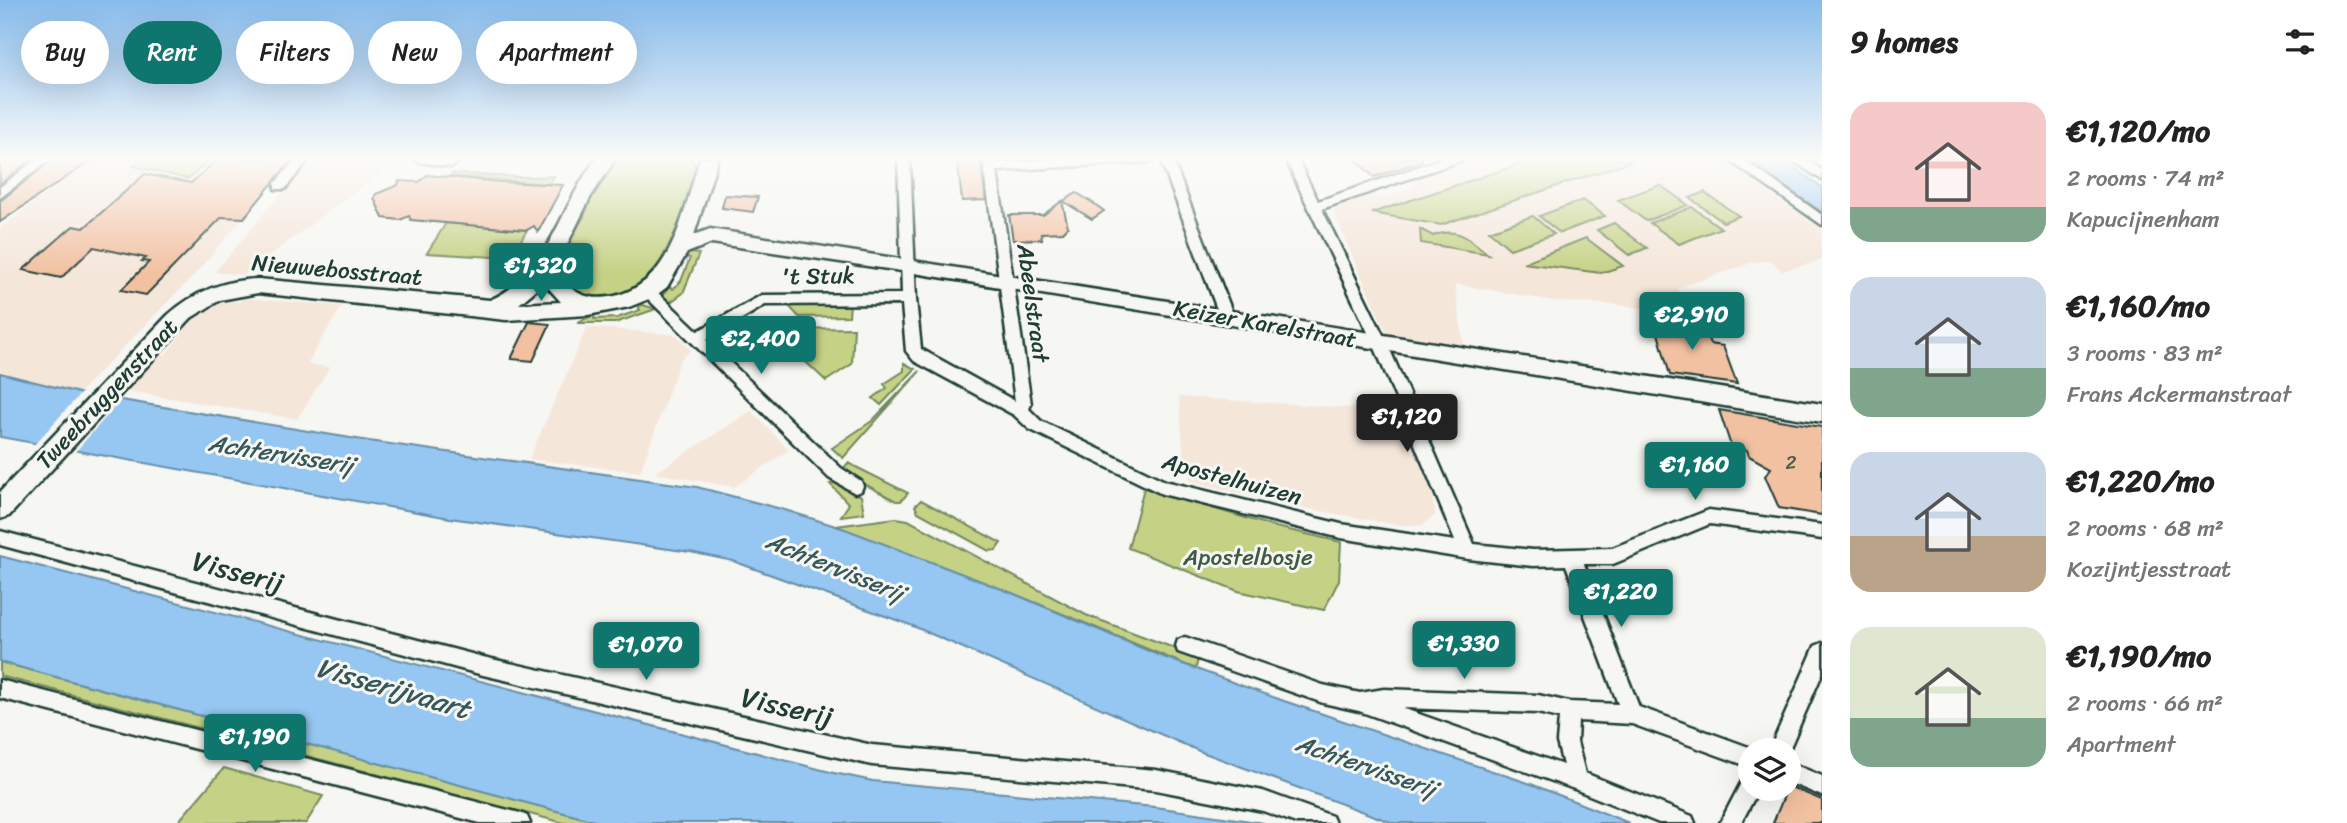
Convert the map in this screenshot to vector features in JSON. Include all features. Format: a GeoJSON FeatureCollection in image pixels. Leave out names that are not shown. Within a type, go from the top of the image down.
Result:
{"type":"FeatureCollection","features":[{"type":"Feature","properties":{"kind":"street"},"geometry":{"type":"LineString","coordinates":[[491,308],[523,294],[551,260],[582,196]]}},
{"type":"Feature","properties":{"kind":"street"},"geometry":{"type":"LineString","coordinates":[[696,196],[667,271],[648,292],[835,473],[855,486]]}},
{"type":"Feature","properties":{"kind":"street","name":"Apostelhuizen"},"geometry":{"type":"LineString","coordinates":[[905,196],[909,299],[914,351],[919,358],[1020,411],[1035,425],[1162,487],[1342,531],[1468,551],[1533,558],[1613,556],[1709,517],[1822,532]]}},
{"type":"Feature","properties":{"kind":"street","name":"Abeelstraat"},"geometry":{"type":"LineString","coordinates":[[994,196],[1023,404],[1020,411]]}},
{"type":"Feature","properties":{"kind":"street"},"geometry":{"type":"LineString","coordinates":[[1181,196],[1227,317]]}},
{"type":"Feature","properties":{"kind":"street"},"geometry":{"type":"LineString","coordinates":[[1309,196],[1380,343],[1468,551]]}},
{"type":"Feature","properties":{"kind":"street"},"geometry":{"type":"LineString","coordinates":[[1314,207],[1345,196]]}},
{"type":"Feature","properties":{"kind":"street"},"geometry":{"type":"LineString","coordinates":[[1787,196],[1822,221]]}},
{"type":"Feature","properties":{"kind":"street"},"geometry":{"type":"LineString","coordinates":[[676,250],[708,236],[690,216]]}},
{"type":"Feature","properties":{"kind":"street","name":"Keizer Karelstraat"},"geometry":{"type":"LineString","coordinates":[[708,236],[908,265],[1822,413]]}},
{"type":"Feature","properties":{"kind":"street"},"geometry":{"type":"LineString","coordinates":[[551,260],[551,280],[555,288],[570,300],[589,305]]}},
{"type":"Feature","properties":{"kind":"street","name":"Nieuwebosstraat"},"geometry":{"type":"LineString","coordinates":[[185,310],[217,292],[245,286],[491,308],[506,312],[621,303],[648,292]]}},
{"type":"Feature","properties":{"kind":"street","name":"'t Stuk"},"geometry":{"type":"LineString","coordinates":[[697,339],[762,300],[909,299]]}},
{"type":"Feature","properties":{"kind":"street","name":"Tweebruggenstraat"},"geometry":{"type":"LineString","coordinates":[[0,509],[185,310]]}},
{"type":"Feature","properties":{"kind":"street","name":"Visserij"},"geometry":{"type":"LineString","coordinates":[[0,538],[483,666],[872,755],[1157,780],[1262,801],[1325,823]]}},
{"type":"Feature","properties":{"kind":"street"},"geometry":{"type":"LineString","coordinates":[[1573,559],[1632,714]]}},
{"type":"Feature","properties":{"kind":"street"},"geometry":{"type":"LineString","coordinates":[[1185,646],[1312,690],[1359,702],[1577,780],[1685,823]]}},
{"type":"Feature","properties":{"kind":"street"},"geometry":{"type":"LineString","coordinates":[[1785,738],[1822,652]]}},
{"type":"Feature","properties":{"kind":"street"},"geometry":{"type":"LineString","coordinates":[[0,689],[520,823]]}},
{"type":"Feature","properties":{"kind":"street"},"geometry":{"type":"LineString","coordinates":[[1359,702],[1384,698],[1538,704],[1569,711],[1632,714],[1738,753]]}},
{"type":"Feature","properties":{"kind":"street"},"geometry":{"type":"LineString","coordinates":[[1569,711],[1567,742],[1577,780]]}},
{"type":"Feature","properties":{"kind":"street"},"geometry":{"type":"LineString","coordinates":[[1801,777],[1822,786]]}},
{"type":"Feature","properties":{"kind":"street"},"geometry":{"type":"LineString","coordinates":[[1730,823],[1742,801]]}},
{"type":"Feature","properties":{"kind":"shaded area"},"geometry":{"type":"Polygon","coordinates":[[[43,196],[262,196],[193,276],[79,393],[0,373],[0,228],[43,196]]]}},
{"type":"Feature","properties":{"kind":"shaded area"},"geometry":{"type":"Polygon","coordinates":[[[279,196],[349,196],[244,275],[215,272],[279,196]]]}},
{"type":"Feature","properties":{"kind":"shaded area"},"geometry":{"type":"Polygon","coordinates":[[[1358,196],[1376,196],[1379,199],[1387,196],[1775,196],[1822,229],[1822,260],[1782,271],[1771,260],[1751,263],[1678,288],[1692,327],[1705,329],[1710,344],[1723,346],[1738,386],[1670,375],[1651,309],[1554,301],[1455,284],[1464,348],[1388,336],[1333,212],[1337,203],[1358,196]]]}},
{"type":"Feature","properties":{"kind":"shaded area"},"geometry":{"type":"Polygon","coordinates":[[[243,298],[342,306],[307,364],[330,367],[297,419],[127,391],[154,354],[165,355],[196,315],[221,300],[240,302],[243,298]]]}},
{"type":"Feature","properties":{"kind":"shaded area"},"geometry":{"type":"Polygon","coordinates":[[[587,327],[677,335],[691,350],[680,360],[640,472],[529,459],[587,327]]]}},
{"type":"Feature","properties":{"kind":"shaded area"},"geometry":{"type":"Polygon","coordinates":[[[1179,397],[1397,411],[1432,492],[1435,515],[1423,525],[1399,525],[1287,505],[1188,480],[1195,463],[1184,458],[1179,397]]]}},
{"type":"Feature","properties":{"kind":"shaded area"},"geometry":{"type":"Polygon","coordinates":[[[751,411],[789,450],[734,487],[655,473],[751,411]]]}},
{"type":"Feature","properties":{"kind":"green space"},"geometry":{"type":"Polygon","coordinates":[[[592,196],[688,196],[676,230],[652,274],[634,290],[610,297],[584,296],[573,291],[565,283],[561,272],[562,258],[592,196]]]}},
{"type":"Feature","properties":{"kind":"green space"},"geometry":{"type":"Polygon","coordinates":[[[1422,196],[1526,196],[1441,225],[1372,213],[1422,196]]]}},
{"type":"Feature","properties":{"kind":"green space"},"geometry":{"type":"Polygon","coordinates":[[[1628,196],[1676,196],[1688,205],[1646,221],[1618,200],[1628,196]]]}},
{"type":"Feature","properties":{"kind":"green space"},"geometry":{"type":"Polygon","coordinates":[[[1710,196],[1739,216],[1723,222],[1690,198],[1710,196]]]}},
{"type":"Feature","properties":{"kind":"green space"},"geometry":{"type":"Polygon","coordinates":[[[1583,200],[1605,216],[1560,233],[1539,216],[1583,200]]]}},
{"type":"Feature","properties":{"kind":"green space"},"geometry":{"type":"Polygon","coordinates":[[[1692,207],[1721,228],[1679,244],[1650,223],[1692,207]]]}},
{"type":"Feature","properties":{"kind":"green space"},"geometry":{"type":"Polygon","coordinates":[[[1533,216],[1554,234],[1510,249],[1489,231],[1533,216]]]}},
{"type":"Feature","properties":{"kind":"green space"},"geometry":{"type":"Polygon","coordinates":[[[446,223],[527,230],[511,258],[427,253],[446,223]]]}},
{"type":"Feature","properties":{"kind":"green space"},"geometry":{"type":"Polygon","coordinates":[[[1614,223],[1647,248],[1629,255],[1597,230],[1614,223]]]}},
{"type":"Feature","properties":{"kind":"green space"},"geometry":{"type":"Polygon","coordinates":[[[1420,229],[1433,236],[1456,233],[1488,254],[1421,243],[1420,229]]]}},
{"type":"Feature","properties":{"kind":"green space"},"geometry":{"type":"Polygon","coordinates":[[[1586,238],[1623,266],[1601,273],[1523,263],[1586,238]]]}},
{"type":"Feature","properties":{"kind":"green space"},"geometry":{"type":"Polygon","coordinates":[[[687,253],[699,254],[683,293],[669,303],[663,295],[669,286],[673,289],[681,281],[690,258],[685,257],[687,253]]]}},
{"type":"Feature","properties":{"kind":"green space"},"geometry":{"type":"Polygon","coordinates":[[[850,304],[849,316],[799,317],[788,305],[850,304]]]}},
{"type":"Feature","properties":{"kind":"green space"},"geometry":{"type":"Polygon","coordinates":[[[638,306],[656,309],[615,323],[577,323],[595,314],[594,319],[617,318],[640,310],[638,306]]]}},
{"type":"Feature","properties":{"kind":"green space"},"geometry":{"type":"Polygon","coordinates":[[[854,328],[852,364],[826,381],[774,332],[779,329],[854,328]]]}},
{"type":"Feature","properties":{"kind":"green space"},"geometry":{"type":"Polygon","coordinates":[[[904,363],[915,369],[881,405],[873,398],[887,388],[884,384],[904,371],[904,363]]]}},
{"type":"Feature","properties":{"kind":"green space"},"geometry":{"type":"Polygon","coordinates":[[[920,371],[843,458],[832,448],[872,421],[920,371]]]}},
{"type":"Feature","properties":{"kind":"green space"},"geometry":{"type":"Polygon","coordinates":[[[848,463],[908,493],[901,501],[896,501],[844,473],[842,470],[848,463]]]}},
{"type":"Feature","properties":{"kind":"green space"},"geometry":{"type":"Polygon","coordinates":[[[836,482],[861,496],[864,513],[841,516],[849,504],[830,484],[836,482]]]}},
{"type":"Feature","properties":{"kind":"green space","name":"Apostelbosje"},"geometry":{"type":"Polygon","coordinates":[[[1144,488],[1276,527],[1341,542],[1339,580],[1324,610],[1238,591],[1128,548],[1144,488]]]}},
{"type":"Feature","properties":{"kind":"green space"},"geometry":{"type":"Polygon","coordinates":[[[921,500],[1001,543],[996,550],[989,551],[918,512],[915,506],[921,500]]]}},
{"type":"Feature","properties":{"kind":"green space"},"geometry":{"type":"Polygon","coordinates":[[[896,518],[908,520],[1086,615],[1198,657],[1196,669],[1012,593],[836,526],[896,518]]]}},
{"type":"Feature","properties":{"kind":"green space"},"geometry":{"type":"Polygon","coordinates":[[[0,662],[602,823],[564,823],[0,676],[0,662]]]}},
{"type":"Feature","properties":{"kind":"green space"},"geometry":{"type":"Polygon","coordinates":[[[224,768],[323,796],[306,823],[177,823],[224,768]]]}},
{"type":"Feature","properties":{"kind":"water"},"geometry":{"type":"Polygon","coordinates":[[[1799,196],[1822,196],[1822,212],[1799,196]]]}},
{"type":"Feature","properties":{"kind":"water","name":"Achtervisserij"},"geometry":{"type":"Polygon","coordinates":[[[0,373],[79,393],[369,441],[697,487],[785,510],[845,529],[1012,593],[1158,655],[1284,701],[1531,784],[1629,823],[1393,823],[1199,751],[913,626],[733,561],[690,552],[450,518],[0,437],[0,373]]]}},
{"type":"Feature","properties":{"kind":"water","name":"Visserijvaart"},"geometry":{"type":"Polygon","coordinates":[[[0,556],[834,773],[873,781],[1155,807],[1264,823],[602,823],[0,662],[0,556]]]}},
{"type":"Feature","properties":{"kind":"pier"},"geometry":{"type":"Polygon","coordinates":[[[82,392],[122,399],[75,452],[34,445],[82,392]]]}},
{"type":"Feature","properties":{"kind":"building"},"geometry":{"type":"Polygon","coordinates":[[[6,196],[38,196],[0,222],[0,201],[6,196]]]}},
{"type":"Feature","properties":{"kind":"building"},"geometry":{"type":"Polygon","coordinates":[[[120,196],[262,196],[244,218],[222,217],[146,295],[121,290],[149,262],[142,261],[146,258],[94,247],[61,278],[23,270],[73,226],[84,228],[120,196]]]}},
{"type":"Feature","properties":{"kind":"building"},"geometry":{"type":"Polygon","coordinates":[[[557,196],[538,232],[534,226],[527,230],[411,220],[409,216],[400,220],[383,218],[374,198],[557,196]]]}},
{"type":"Feature","properties":{"kind":"building"},"geometry":{"type":"Polygon","coordinates":[[[725,196],[758,197],[753,212],[722,208],[725,196]]]}},
{"type":"Feature","properties":{"kind":"building"},"geometry":{"type":"Polygon","coordinates":[[[961,196],[985,196],[986,200],[962,201],[961,196]]]}},
{"type":"Feature","properties":{"kind":"building"},"geometry":{"type":"Polygon","coordinates":[[[1071,196],[1082,196],[1104,211],[1092,219],[1063,201],[1071,196]]]}},
{"type":"Feature","properties":{"kind":"building"},"geometry":{"type":"Polygon","coordinates":[[[1062,201],[1068,227],[1063,232],[1041,233],[1042,239],[1013,240],[1009,215],[1043,215],[1062,201]]]}},
{"type":"Feature","properties":{"kind":"building"},"geometry":{"type":"Polygon","coordinates":[[[1651,309],[1666,312],[1672,324],[1705,329],[1710,344],[1723,346],[1737,384],[1670,375],[1651,309]]]}},
{"type":"Feature","properties":{"kind":"building"},"geometry":{"type":"Polygon","coordinates":[[[529,322],[550,324],[533,361],[511,359],[529,322]]]}},
{"type":"Feature","properties":{"kind":"building"},"geometry":{"type":"Polygon","coordinates":[[[1719,410],[1822,427],[1822,515],[1779,508],[1765,476],[1771,468],[1749,456],[1747,450],[1731,446],[1719,410]]]}},
{"type":"Feature","properties":{"kind":"building"},"geometry":{"type":"Polygon","coordinates":[[[1801,791],[1822,800],[1822,823],[1773,823],[1782,801],[1801,801],[1801,791]]]}}]}
